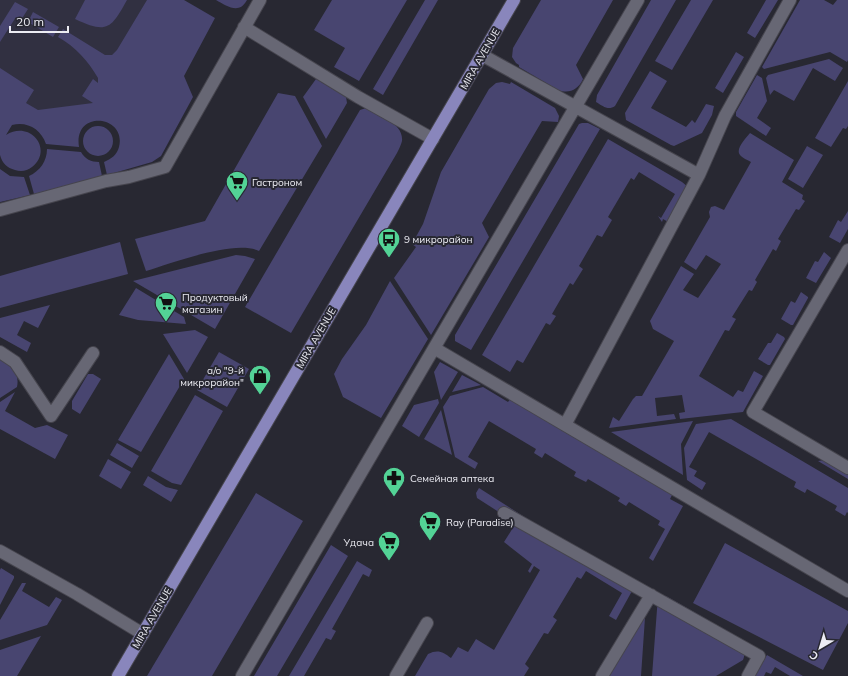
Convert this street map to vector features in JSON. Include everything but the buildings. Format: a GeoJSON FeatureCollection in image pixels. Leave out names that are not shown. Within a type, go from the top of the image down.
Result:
{"type":"FeatureCollection","features":[{"type":"Feature","properties":{"kind":"main road","name":"MIRA AVENUE"},"geometry":{"type":"LineString","coordinates":[[118,676],[514,0]]}},
{"type":"Feature","properties":{"kind":"lane"},"geometry":{"type":"LineString","coordinates":[[0,210],[99,183],[129,177],[164,166],[260,0]]}},
{"type":"Feature","properties":{"kind":"lane"},"geometry":{"type":"LineString","coordinates":[[242,676],[638,0]]}},
{"type":"Feature","properties":{"kind":"lane"},"geometry":{"type":"LineString","coordinates":[[565,425],[700,175],[725,116],[790,0]]}},
{"type":"Feature","properties":{"kind":"lane"},"geometry":{"type":"LineString","coordinates":[[244,27],[358,97],[433,140]]}},
{"type":"Feature","properties":{"kind":"lane"},"geometry":{"type":"LineString","coordinates":[[482,55],[700,175]]}},
{"type":"Feature","properties":{"kind":"lane"},"geometry":{"type":"LineString","coordinates":[[848,250],[753,412],[848,468]]}},
{"type":"Feature","properties":{"kind":"lane"},"geometry":{"type":"LineString","coordinates":[[434,348],[848,591]]}},
{"type":"Feature","properties":{"kind":"lane"},"geometry":{"type":"LineString","coordinates":[[0,352],[15,362],[51,416],[93,353]]}},
{"type":"Feature","properties":{"kind":"lane"},"geometry":{"type":"LineString","coordinates":[[504,513],[759,656],[748,676]]}},
{"type":"Feature","properties":{"kind":"lane"},"geometry":{"type":"LineString","coordinates":[[0,551],[78,594],[143,634]]}},
{"type":"Feature","properties":{"kind":"lane"},"geometry":{"type":"LineString","coordinates":[[602,676],[651,595]]}},
{"type":"Feature","properties":{"kind":"lane"},"geometry":{"type":"LineString","coordinates":[[396,676],[427,623]]}},
{"type":"Feature","properties":{"kind":"shaded area"},"geometry":{"type":"Polygon","coordinates":[[[0,0],[168,0],[103,111],[38,121],[0,99],[0,0]]]}},
{"type":"Feature","properties":{"kind":"shaded area"},"geometry":{"type":"Polygon","coordinates":[[[85,0],[127,0],[112,23],[101,27],[86,24],[75,19],[85,0]]]}},
{"type":"Feature","properties":{"kind":"shaded area"},"geometry":{"type":"Polygon","coordinates":[[[147,0],[184,0],[215,18],[184,76],[193,97],[161,156],[152,162],[107,175],[104,162],[117,152],[119,147],[119,136],[115,128],[108,123],[100,121],[91,122],[84,126],[79,135],[79,147],[46,144],[41,134],[33,127],[18,124],[12,125],[6,135],[15,131],[23,131],[31,134],[40,145],[41,152],[38,160],[32,167],[24,171],[12,169],[7,166],[0,155],[0,68],[34,90],[26,103],[38,110],[93,103],[82,96],[93,79],[98,83],[98,78],[81,55],[58,37],[63,29],[105,55],[112,55],[117,50],[147,0]]]}},
{"type":"Feature","properties":{"kind":"shaded area"},"geometry":{"type":"Polygon","coordinates":[[[216,0],[247,0],[244,5],[233,8],[216,0]]]}},
{"type":"Feature","properties":{"kind":"shaded area"},"geometry":{"type":"Polygon","coordinates":[[[332,0],[407,0],[359,81],[334,67],[345,48],[314,30],[332,0]]]}},
{"type":"Feature","properties":{"kind":"shaded area"},"geometry":{"type":"Polygon","coordinates":[[[425,0],[438,0],[383,95],[373,89],[425,0]]]}},
{"type":"Feature","properties":{"kind":"shaded area"},"geometry":{"type":"Polygon","coordinates":[[[541,0],[613,0],[576,65],[583,79],[579,86],[573,90],[566,92],[558,90],[519,67],[512,57],[513,48],[541,0]]]}},
{"type":"Feature","properties":{"kind":"shaded area"},"geometry":{"type":"Polygon","coordinates":[[[651,0],[676,0],[615,106],[610,108],[606,107],[596,102],[597,95],[651,0]]]}},
{"type":"Feature","properties":{"kind":"shaded area"},"geometry":{"type":"Polygon","coordinates":[[[691,0],[713,0],[672,70],[655,61],[691,0]]]}},
{"type":"Feature","properties":{"kind":"shaded area"},"geometry":{"type":"Polygon","coordinates":[[[766,0],[778,0],[755,38],[747,33],[766,0]]]}},
{"type":"Feature","properties":{"kind":"shaded area"},"geometry":{"type":"Polygon","coordinates":[[[800,0],[824,0],[833,5],[837,0],[848,0],[847,62],[830,52],[764,69],[762,67],[800,0]]]}},
{"type":"Feature","properties":{"kind":"shaded area"},"geometry":{"type":"Polygon","coordinates":[[[15,2],[28,9],[21,20],[16,17],[0,42],[0,26],[15,2]]]}},
{"type":"Feature","properties":{"kind":"shaded area"},"geometry":{"type":"Polygon","coordinates":[[[33,12],[59,27],[53,37],[28,22],[33,12]]]}},
{"type":"Feature","properties":{"kind":"shaded area"},"geometry":{"type":"Polygon","coordinates":[[[736,52],[744,57],[723,93],[715,88],[736,52]]]}},
{"type":"Feature","properties":{"kind":"shaded area"},"geometry":{"type":"Polygon","coordinates":[[[829,59],[843,68],[835,81],[813,68],[794,101],[774,90],[770,95],[766,78],[768,75],[829,59]]]}},
{"type":"Feature","properties":{"kind":"shaded area"},"geometry":{"type":"Polygon","coordinates":[[[650,71],[667,81],[651,108],[686,127],[692,120],[695,123],[706,104],[714,106],[712,115],[702,133],[674,146],[626,120],[625,113],[650,71]]]}},
{"type":"Feature","properties":{"kind":"shaded area"},"geometry":{"type":"Polygon","coordinates":[[[757,75],[762,78],[767,101],[757,118],[771,128],[766,136],[736,116],[736,112],[757,75]]]}},
{"type":"Feature","properties":{"kind":"shaded area"},"geometry":{"type":"Polygon","coordinates":[[[316,79],[346,97],[347,103],[326,139],[303,97],[316,79]]]}},
{"type":"Feature","properties":{"kind":"shaded area"},"geometry":{"type":"Polygon","coordinates":[[[848,81],[848,126],[846,129],[843,128],[831,147],[815,138],[848,81]]]}},
{"type":"Feature","properties":{"kind":"shaded area"},"geometry":{"type":"Polygon","coordinates":[[[502,82],[510,84],[511,82],[555,108],[559,116],[558,122],[542,121],[482,223],[489,237],[431,335],[394,278],[416,247],[412,244],[423,224],[441,172],[489,89],[496,83],[502,82]]]}},
{"type":"Feature","properties":{"kind":"shaded area"},"geometry":{"type":"Polygon","coordinates":[[[278,93],[295,96],[322,146],[259,251],[248,248],[220,250],[187,258],[146,271],[135,239],[205,221],[278,93]]]}},
{"type":"Feature","properties":{"kind":"shaded area"},"geometry":{"type":"Polygon","coordinates":[[[366,108],[395,124],[402,135],[402,142],[397,153],[291,333],[245,307],[360,110],[366,108]]]}},
{"type":"Feature","properties":{"kind":"shaded area"},"geometry":{"type":"Polygon","coordinates":[[[588,123],[600,129],[471,350],[455,341],[455,335],[579,124],[588,123]]]}},
{"type":"Feature","properties":{"kind":"shaded area"},"geometry":{"type":"Polygon","coordinates":[[[98,126],[104,127],[112,135],[112,147],[104,155],[98,156],[92,155],[84,147],[83,141],[84,135],[92,127],[98,126]]]}},
{"type":"Feature","properties":{"kind":"shaded area"},"geometry":{"type":"Polygon","coordinates":[[[750,133],[794,160],[782,182],[803,195],[802,199],[805,201],[799,210],[796,209],[778,239],[781,241],[776,251],[773,249],[755,280],[757,282],[752,291],[749,290],[732,317],[736,319],[729,331],[725,330],[699,376],[733,397],[738,390],[743,392],[754,371],[763,376],[743,412],[680,419],[679,413],[685,412],[682,395],[655,398],[657,416],[674,414],[676,419],[609,428],[613,417],[619,421],[633,399],[636,396],[642,396],[674,341],[653,329],[650,321],[681,266],[694,274],[683,290],[698,298],[721,264],[706,255],[696,270],[684,262],[710,217],[709,212],[711,207],[715,206],[724,210],[751,162],[742,157],[739,153],[742,144],[750,133]]]}},
{"type":"Feature","properties":{"kind":"shaded area"},"geometry":{"type":"Polygon","coordinates":[[[608,139],[682,182],[688,187],[670,223],[663,219],[662,222],[658,216],[661,218],[675,194],[639,172],[634,180],[631,178],[608,217],[612,220],[602,237],[597,235],[579,266],[583,269],[573,285],[570,283],[552,314],[556,316],[550,325],[546,323],[523,363],[517,360],[510,372],[482,355],[608,139]]]}},
{"type":"Feature","properties":{"kind":"shaded area"},"geometry":{"type":"Polygon","coordinates":[[[807,146],[823,155],[803,188],[788,179],[807,146]]]}},
{"type":"Feature","properties":{"kind":"shaded area"},"geometry":{"type":"Polygon","coordinates":[[[47,149],[81,152],[88,160],[99,162],[102,176],[34,194],[29,176],[42,165],[46,158],[47,149]]]}},
{"type":"Feature","properties":{"kind":"shaded area"},"geometry":{"type":"Polygon","coordinates":[[[0,169],[10,176],[24,177],[30,195],[0,202],[0,169]]]}},
{"type":"Feature","properties":{"kind":"shaded area"},"geometry":{"type":"Polygon","coordinates":[[[848,211],[848,229],[840,243],[829,237],[838,220],[841,222],[848,211]]]}},
{"type":"Feature","properties":{"kind":"shaded area"},"geometry":{"type":"Polygon","coordinates":[[[120,242],[128,274],[0,308],[0,276],[120,242]]]}},
{"type":"Feature","properties":{"kind":"shaded area"},"geometry":{"type":"Polygon","coordinates":[[[824,252],[831,258],[816,283],[806,278],[815,261],[818,262],[824,252]]]}},
{"type":"Feature","properties":{"kind":"shaded area"},"geometry":{"type":"Polygon","coordinates":[[[236,255],[255,259],[215,329],[133,281],[236,255]]]}},
{"type":"Feature","properties":{"kind":"shaded area"},"geometry":{"type":"Polygon","coordinates":[[[390,281],[428,339],[381,418],[343,397],[334,374],[342,359],[366,325],[390,281]]]}},
{"type":"Feature","properties":{"kind":"shaded area"},"geometry":{"type":"Polygon","coordinates":[[[136,288],[184,317],[186,324],[138,320],[119,315],[136,288]]]}},
{"type":"Feature","properties":{"kind":"shaded area"},"geometry":{"type":"Polygon","coordinates":[[[801,292],[808,298],[793,325],[791,325],[781,319],[791,301],[795,303],[801,292]]]}},
{"type":"Feature","properties":{"kind":"shaded area"},"geometry":{"type":"Polygon","coordinates":[[[50,305],[38,328],[24,321],[17,335],[31,343],[27,352],[0,337],[0,318],[50,305]]]}},
{"type":"Feature","properties":{"kind":"shaded area"},"geometry":{"type":"Polygon","coordinates":[[[195,330],[208,337],[187,373],[163,334],[195,330]]]}},
{"type":"Feature","properties":{"kind":"shaded area"},"geometry":{"type":"Polygon","coordinates":[[[777,333],[785,339],[770,365],[768,365],[758,359],[768,343],[771,343],[777,333]]]}},
{"type":"Feature","properties":{"kind":"shaded area"},"geometry":{"type":"Polygon","coordinates":[[[219,352],[249,369],[227,407],[197,390],[219,352]]]}},
{"type":"Feature","properties":{"kind":"shaded area"},"geometry":{"type":"Polygon","coordinates":[[[169,354],[184,379],[141,452],[118,440],[169,354]]]}},
{"type":"Feature","properties":{"kind":"shaded area"},"geometry":{"type":"Polygon","coordinates":[[[0,356],[14,369],[18,382],[17,387],[0,398],[0,356]]]}},
{"type":"Feature","properties":{"kind":"shaded area"},"geometry":{"type":"Polygon","coordinates":[[[440,362],[458,372],[441,400],[434,372],[440,362]]]}},
{"type":"Feature","properties":{"kind":"shaded area"},"geometry":{"type":"Polygon","coordinates":[[[88,374],[93,374],[101,379],[80,414],[72,409],[72,401],[88,374]]]}},
{"type":"Feature","properties":{"kind":"shaded area"},"geometry":{"type":"Polygon","coordinates":[[[462,375],[481,385],[452,392],[462,375]]]}},
{"type":"Feature","properties":{"kind":"shaded area"},"geometry":{"type":"Polygon","coordinates":[[[483,387],[508,402],[511,398],[673,493],[670,499],[683,506],[653,561],[649,558],[665,529],[658,525],[660,521],[629,502],[626,506],[618,501],[620,498],[588,479],[586,482],[574,476],[576,472],[545,453],[542,458],[534,453],[536,449],[489,421],[468,457],[478,463],[475,469],[455,457],[443,407],[450,396],[483,387]]]}},
{"type":"Feature","properties":{"kind":"shaded area"},"geometry":{"type":"Polygon","coordinates":[[[15,392],[5,411],[35,428],[47,425],[68,435],[55,459],[0,429],[0,402],[15,392]]]}},
{"type":"Feature","properties":{"kind":"shaded area"},"geometry":{"type":"Polygon","coordinates":[[[195,395],[223,411],[181,485],[172,483],[151,471],[195,395]]]}},
{"type":"Feature","properties":{"kind":"shaded area"},"geometry":{"type":"Polygon","coordinates":[[[438,399],[439,403],[419,437],[402,426],[414,405],[438,399]]]}},
{"type":"Feature","properties":{"kind":"shaded area"},"geometry":{"type":"Polygon","coordinates":[[[441,410],[452,455],[424,439],[441,410]]]}},
{"type":"Feature","properties":{"kind":"shaded area"},"geometry":{"type":"Polygon","coordinates":[[[731,419],[848,488],[848,513],[847,512],[845,516],[835,510],[837,506],[807,489],[805,493],[794,487],[796,482],[709,432],[689,467],[697,471],[694,476],[706,483],[702,490],[687,480],[684,448],[696,424],[731,419]]]}},
{"type":"Feature","properties":{"kind":"shaded area"},"geometry":{"type":"Polygon","coordinates":[[[693,421],[681,444],[683,475],[611,432],[693,421]]]}},
{"type":"Feature","properties":{"kind":"shaded area"},"geometry":{"type":"Polygon","coordinates":[[[117,443],[139,456],[132,468],[110,455],[117,443]]]}},
{"type":"Feature","properties":{"kind":"shaded area"},"geometry":{"type":"Polygon","coordinates":[[[108,459],[131,472],[121,489],[99,476],[108,459]]]}},
{"type":"Feature","properties":{"kind":"shaded area"},"geometry":{"type":"Polygon","coordinates":[[[824,460],[848,474],[848,479],[818,461],[824,460]]]}},
{"type":"Feature","properties":{"kind":"shaded area"},"geometry":{"type":"Polygon","coordinates":[[[148,476],[166,487],[178,490],[171,502],[143,485],[148,476]]]}},
{"type":"Feature","properties":{"kind":"shaded area"},"geometry":{"type":"Polygon","coordinates":[[[479,488],[584,555],[632,591],[616,620],[609,616],[622,593],[586,571],[581,579],[577,577],[553,617],[557,620],[548,634],[544,633],[525,664],[529,668],[524,676],[415,676],[428,654],[432,652],[440,652],[451,658],[458,647],[468,652],[476,639],[494,650],[540,570],[534,566],[530,573],[528,571],[532,564],[504,542],[516,523],[477,498],[476,493],[479,488]]]}},
{"type":"Feature","properties":{"kind":"shaded area"},"geometry":{"type":"Polygon","coordinates":[[[256,493],[303,521],[212,676],[147,676],[256,493]]]}},
{"type":"Feature","properties":{"kind":"shaded area"},"geometry":{"type":"Polygon","coordinates":[[[725,543],[848,611],[848,623],[823,670],[693,603],[725,543]]]}},
{"type":"Feature","properties":{"kind":"shaded area"},"geometry":{"type":"Polygon","coordinates":[[[331,545],[348,556],[277,676],[254,676],[331,545]]]}},
{"type":"Feature","properties":{"kind":"shaded area"},"geometry":{"type":"Polygon","coordinates":[[[357,561],[372,570],[369,577],[363,574],[332,629],[336,631],[331,640],[326,638],[304,676],[289,676],[357,561]]]}},
{"type":"Feature","properties":{"kind":"shaded area"},"geometry":{"type":"Polygon","coordinates":[[[1,568],[14,576],[14,578],[0,605],[0,570],[1,568]]]}},
{"type":"Feature","properties":{"kind":"shaded area"},"geometry":{"type":"Polygon","coordinates":[[[22,583],[26,583],[22,591],[49,607],[56,597],[62,600],[47,625],[0,640],[0,620],[22,583]]]}},
{"type":"Feature","properties":{"kind":"shaded area"},"geometry":{"type":"Polygon","coordinates":[[[658,596],[666,596],[741,639],[745,649],[743,660],[716,676],[652,676],[658,596]]]}},
{"type":"Feature","properties":{"kind":"shaded area"},"geometry":{"type":"Polygon","coordinates":[[[646,603],[641,676],[603,676],[646,603]]]}},
{"type":"Feature","properties":{"kind":"shaded area"},"geometry":{"type":"Polygon","coordinates":[[[41,636],[17,676],[0,676],[0,650],[41,636]]]}},
{"type":"Feature","properties":{"kind":"shaded area"},"geometry":{"type":"Polygon","coordinates":[[[767,655],[803,676],[790,676],[775,667],[771,674],[766,672],[764,676],[754,676],[767,655]]]}},
{"type":"Feature","properties":{"kind":"place","name":"Гастроном"},"geometry":{"type":"Point","coordinates":[237,202]}},
{"type":"Feature","properties":{"kind":"place","name":"9 микрорайон"},"geometry":{"type":"Point","coordinates":[389,258]}},
{"type":"Feature","properties":{"kind":"place","name":"Продуктовый магазин"},"geometry":{"type":"Point","coordinates":[166,322]}},
{"type":"Feature","properties":{"kind":"place","name":"а/о \"9-й микрорайон\""},"geometry":{"type":"Point","coordinates":[260,396]}},
{"type":"Feature","properties":{"kind":"place","name":"Семейная аптека"},"geometry":{"type":"Point","coordinates":[394,498]}},
{"type":"Feature","properties":{"kind":"place","name":"Ray (Paradise)"},"geometry":{"type":"Point","coordinates":[430,542]}},
{"type":"Feature","properties":{"kind":"place","name":"Удача"},"geometry":{"type":"Point","coordinates":[389,562]}}]}
